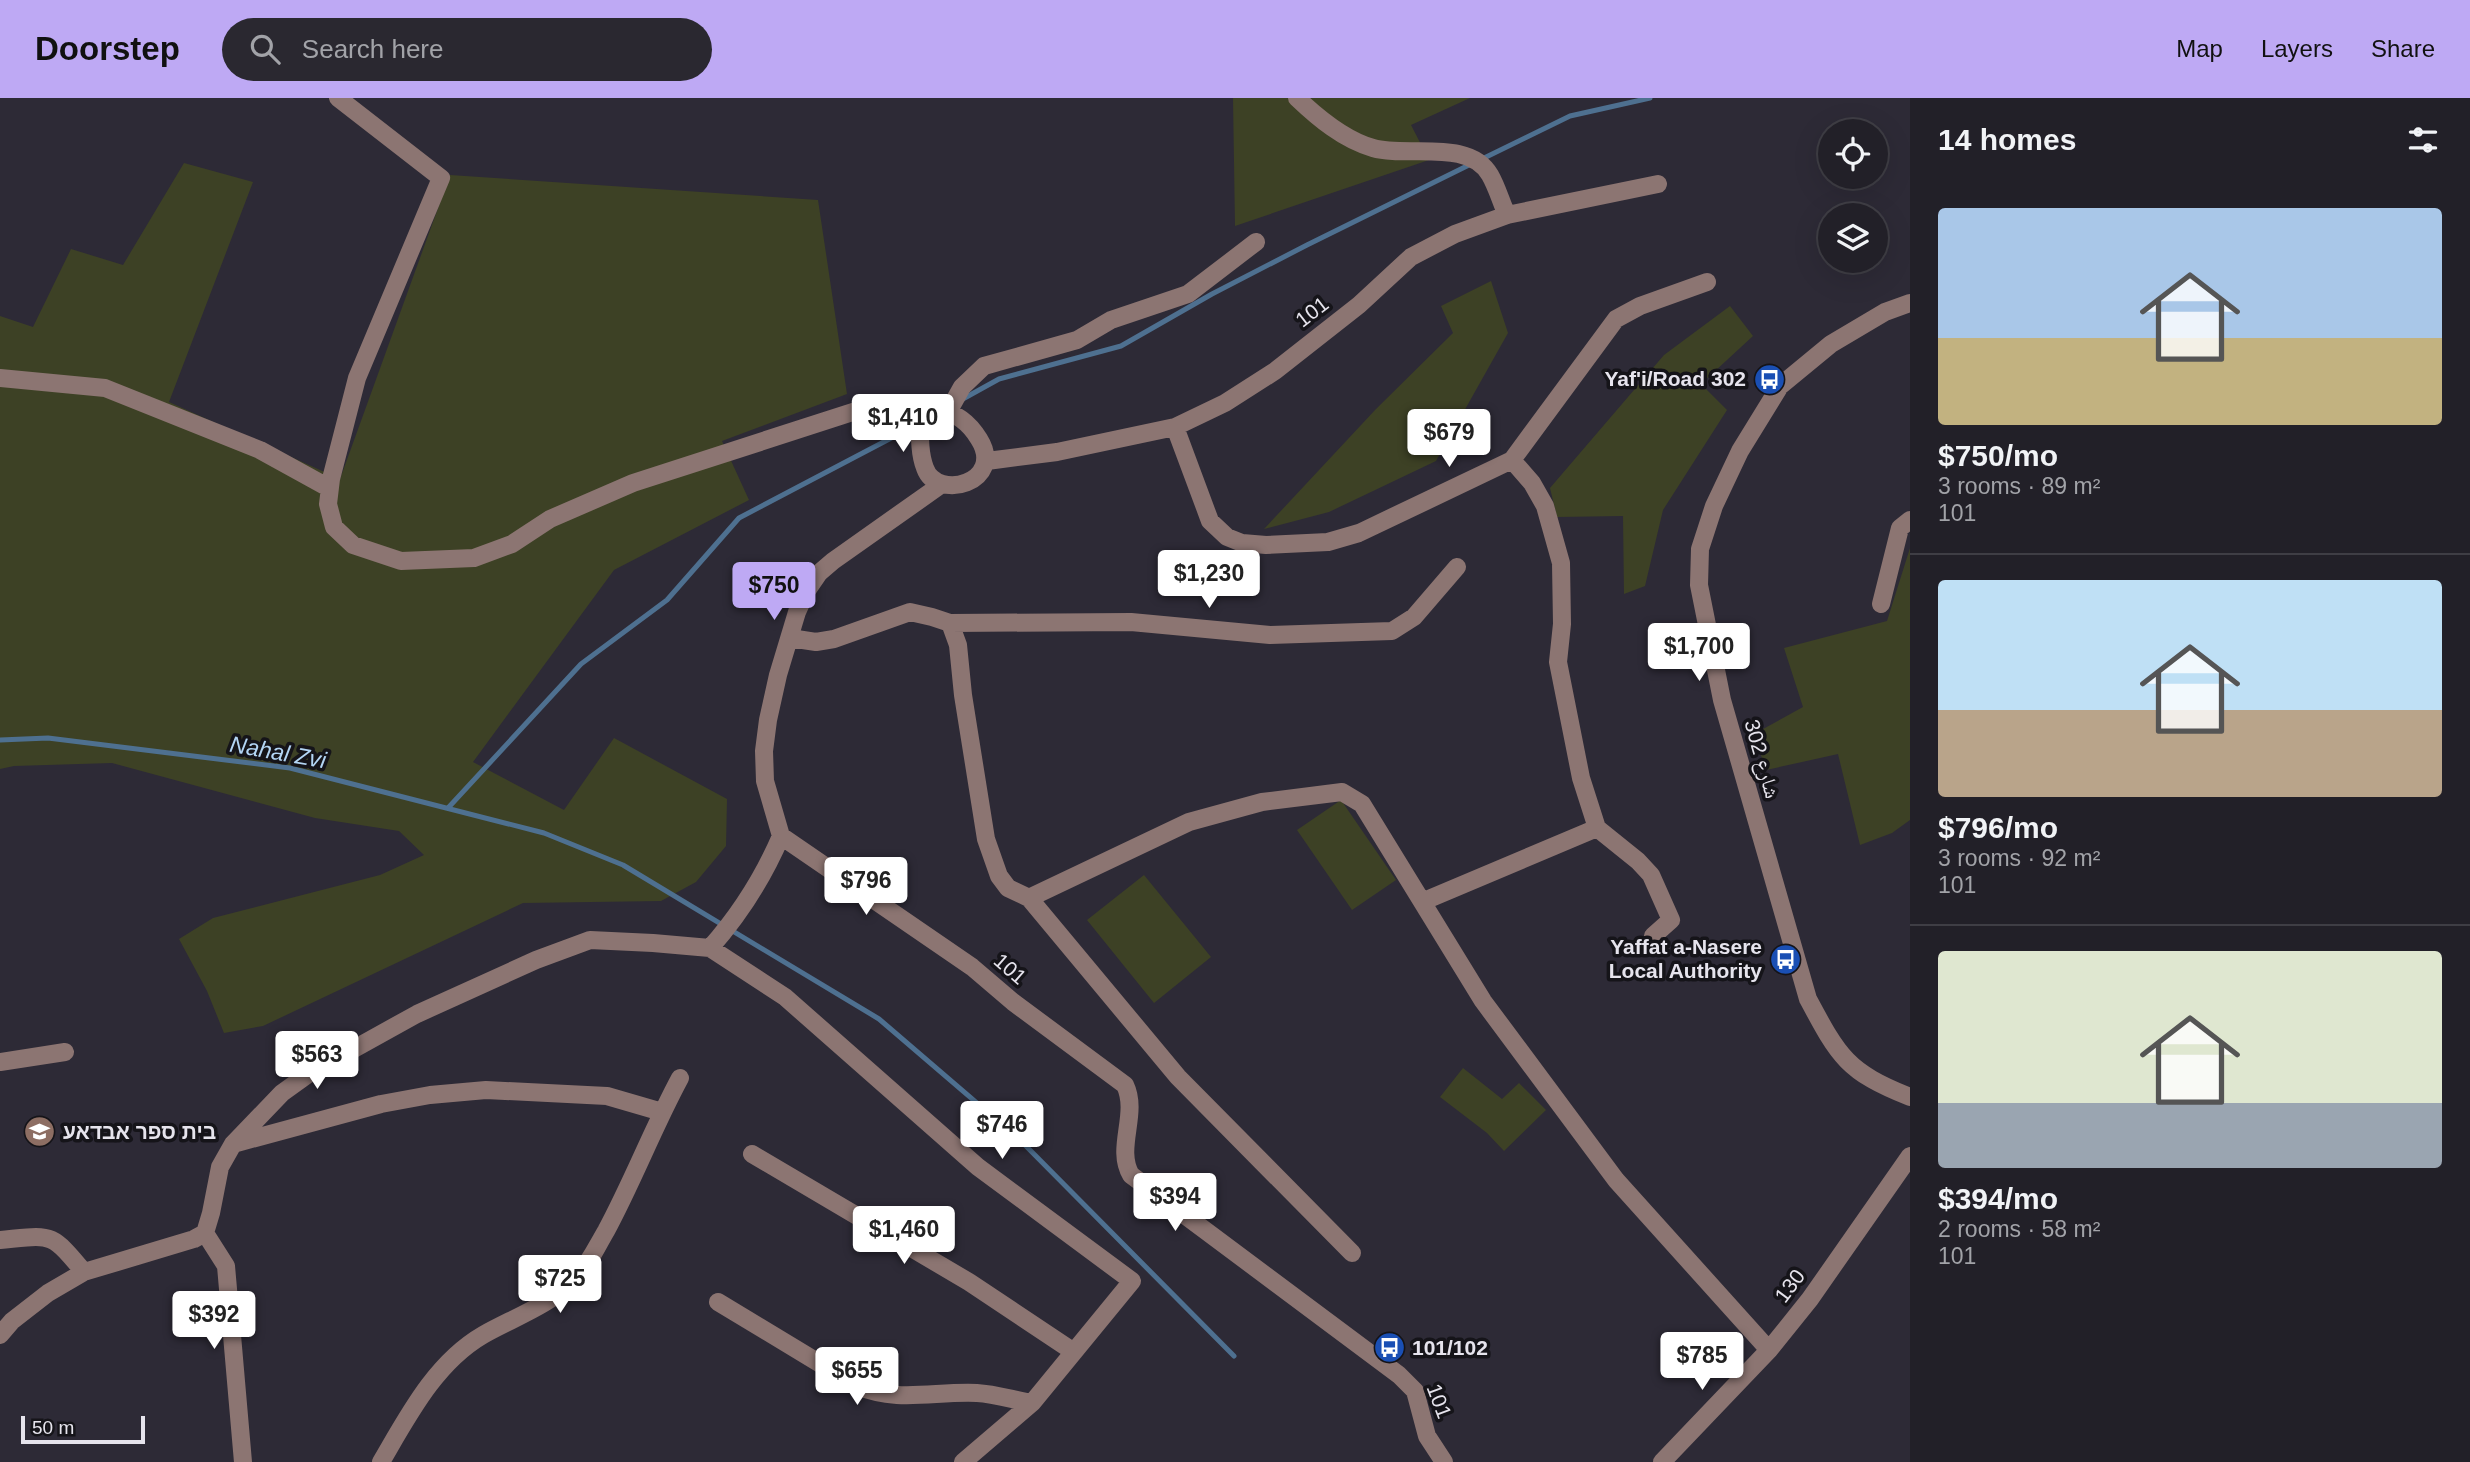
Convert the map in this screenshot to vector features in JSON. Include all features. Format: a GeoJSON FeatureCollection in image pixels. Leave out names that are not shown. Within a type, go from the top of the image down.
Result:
{"type":"FeatureCollection","features":[{"type":"Feature","properties":{"kind":"street"},"geometry":{"type":"LineString","coordinates":[[338,98],[441,178],[357,378],[330,488],[328,504],[334,527],[353,545],[401,561],[474,558],[512,544],[550,519],[633,483],[862,409],[883,409],[920,419]]}},
{"type":"Feature","properties":{"kind":"street"},"geometry":{"type":"LineString","coordinates":[[1297,98],[1317,118],[1371,148],[1396,153],[1430,151],[1462,154],[1489,173],[1507,215]]}},
{"type":"Feature","properties":{"kind":"street","name":"101"},"geometry":{"type":"LineString","coordinates":[[987,461],[1057,452],[1175,427],[1225,403],[1275,371],[1359,305],[1411,257],[1455,234],[1507,215],[1658,184]]}},
{"type":"Feature","properties":{"kind":"street"},"geometry":{"type":"LineString","coordinates":[[948,411],[962,387],[984,366],[1077,340],[1111,320],[1188,295],[1256,242]]}},
{"type":"Feature","properties":{"kind":"street"},"geometry":{"type":"LineString","coordinates":[[1175,427],[1210,521],[1227,537],[1242,543],[1266,545],[1328,542],[1359,533],[1512,460],[1616,320],[1640,306],[1707,282]]}},
{"type":"Feature","properties":{"kind":"street","name":"شارع 302"},"geometry":{"type":"LineString","coordinates":[[1910,303],[1885,312],[1831,344],[1780,386],[1740,451],[1714,506],[1700,550],[1699,585],[1722,700],[1808,999],[1841,1056],[1858,1073],[1910,1097]]}},
{"type":"Feature","properties":{"kind":"street"},"geometry":{"type":"LineString","coordinates":[[0,379],[105,388],[260,450],[330,488]]}},
{"type":"Feature","properties":{"kind":"street"},"geometry":{"type":"LineString","coordinates":[[937,407],[948,411],[965,420],[984,448],[987,461],[976,478],[951,486],[932,478],[925,469],[920,419],[929,409],[937,407]]}},
{"type":"Feature","properties":{"kind":"street"},"geometry":{"type":"LineString","coordinates":[[1512,460],[1532,483],[1545,506],[1561,563],[1562,624],[1558,662],[1581,778],[1597,828],[1651,875],[1671,920],[1653,936]]}},
{"type":"Feature","properties":{"kind":"street"},"geometry":{"type":"LineString","coordinates":[[710,948],[750,898],[768,867],[781,836],[765,781],[764,751],[778,675],[801,601],[819,573],[942,484]]}},
{"type":"Feature","properties":{"kind":"street"},"geometry":{"type":"LineString","coordinates":[[1881,604],[1900,528],[1910,520]]}},
{"type":"Feature","properties":{"kind":"street"},"geometry":{"type":"LineString","coordinates":[[790,638],[816,642],[834,639],[910,612],[950,624],[1131,622],[1270,635],[1392,631],[1414,617],[1457,568]]}},
{"type":"Feature","properties":{"kind":"street"},"geometry":{"type":"LineString","coordinates":[[950,624],[958,646],[986,839],[999,876],[1008,888],[1029,898],[1178,1077],[1352,1253]]}},
{"type":"Feature","properties":{"kind":"street"},"geometry":{"type":"LineString","coordinates":[[1029,898],[1189,822],[1262,802],[1342,792],[1362,804],[1483,1001],[1616,1180],[1769,1350]]}},
{"type":"Feature","properties":{"kind":"street"},"geometry":{"type":"LineString","coordinates":[[1424,901],[1597,828]]}},
{"type":"Feature","properties":{"kind":"street","name":"101"},"geometry":{"type":"LineString","coordinates":[[781,836],[972,967],[1013,1002],[1125,1085],[1131,1098],[1126,1155],[1126,1165],[1131,1175],[1399,1375],[1415,1391],[1427,1436],[1444,1462]]}},
{"type":"Feature","properties":{"kind":"street"},"geometry":{"type":"LineString","coordinates":[[0,1335],[12,1321],[48,1293],[84,1272],[194,1239],[205,1233],[220,1167],[233,1144],[282,1093],[307,1075],[417,1014],[536,960],[590,940],[710,948],[785,997],[978,1167],[1132,1281],[1032,1404],[962,1462]]}},
{"type":"Feature","properties":{"kind":"street"},"geometry":{"type":"LineString","coordinates":[[0,1062],[65,1052]]}},
{"type":"Feature","properties":{"kind":"street"},"geometry":{"type":"LineString","coordinates":[[381,1462],[414,1407],[447,1363],[481,1336],[557,1294],[574,1280],[589,1261],[626,1194],[680,1078]]}},
{"type":"Feature","properties":{"kind":"street"},"geometry":{"type":"LineString","coordinates":[[233,1144],[381,1104],[430,1095],[486,1090],[607,1096],[662,1112]]}},
{"type":"Feature","properties":{"kind":"street"},"geometry":{"type":"LineString","coordinates":[[752,1154],[969,1282],[1074,1352]]}},
{"type":"Feature","properties":{"kind":"street","name":"130"},"geometry":{"type":"LineString","coordinates":[[1662,1462],[1769,1350],[1810,1299],[1910,1156]]}},
{"type":"Feature","properties":{"kind":"street"},"geometry":{"type":"LineString","coordinates":[[205,1233],[226,1266],[243,1462]]}},
{"type":"Feature","properties":{"kind":"street"},"geometry":{"type":"LineString","coordinates":[[0,1240],[41,1236],[53,1239],[62,1245],[84,1272]]}},
{"type":"Feature","properties":{"kind":"street"},"geometry":{"type":"LineString","coordinates":[[718,1302],[857,1386],[875,1394],[895,1396],[979,1393],[1032,1404]]}},
{"type":"Feature","properties":{"kind":"green space"},"geometry":{"type":"Polygon","coordinates":[[[1233,98],[1470,98],[1411,125],[1429,160],[1235,226],[1233,98]]]}},
{"type":"Feature","properties":{"kind":"green space"},"geometry":{"type":"Polygon","coordinates":[[[184,163],[253,182],[169,402],[340,479],[450,175],[818,200],[847,394],[722,441],[749,500],[614,570],[473,762],[564,810],[614,738],[727,799],[726,846],[696,882],[661,901],[523,903],[263,1026],[224,1033],[207,991],[179,939],[213,918],[380,875],[424,855],[399,831],[315,818],[112,763],[14,766],[0,769],[0,316],[33,327],[71,249],[123,265],[184,163]]]}},
{"type":"Feature","properties":{"kind":"green space"},"geometry":{"type":"Polygon","coordinates":[[[1491,281],[1508,333],[1436,461],[1329,512],[1264,529],[1376,409],[1453,333],[1441,306],[1491,281]]]}},
{"type":"Feature","properties":{"kind":"green space"},"geometry":{"type":"Polygon","coordinates":[[[1730,306],[1753,336],[1701,384],[1727,410],[1663,510],[1645,586],[1624,594],[1623,516],[1557,517],[1550,488],[1664,355],[1730,306]]]}},
{"type":"Feature","properties":{"kind":"green space"},"geometry":{"type":"Polygon","coordinates":[[[1910,548],[1910,820],[1892,833],[1860,845],[1838,754],[1766,770],[1754,734],[1803,707],[1784,648],[1887,621],[1910,548]]]}},
{"type":"Feature","properties":{"kind":"green space"},"geometry":{"type":"Polygon","coordinates":[[[1341,800],[1396,880],[1352,910],[1297,830],[1341,800]]]}},
{"type":"Feature","properties":{"kind":"green space"},"geometry":{"type":"Polygon","coordinates":[[[1144,875],[1211,957],[1154,1003],[1087,920],[1144,875]]]}},
{"type":"Feature","properties":{"kind":"green space"},"geometry":{"type":"Polygon","coordinates":[[[1463,1068],[1502,1099],[1519,1083],[1546,1110],[1504,1151],[1487,1133],[1440,1097],[1463,1068]]]}},
{"type":"Feature","properties":{"kind":"waterway"},"geometry":{"type":"LineString","coordinates":[[1480,160],[1570,116],[1650,98]]}},
{"type":"Feature","properties":{"kind":"waterway"},"geometry":{"type":"LineString","coordinates":[[961,400],[999,379],[1121,346],[1212,294],[1471,164]]}},
{"type":"Feature","properties":{"kind":"waterway"},"geometry":{"type":"LineString","coordinates":[[448,808],[581,664],[667,600],[739,518],[916,425]]}},
{"type":"Feature","properties":{"kind":"waterway","name":"Nahal Zvi"},"geometry":{"type":"LineString","coordinates":[[0,740],[48,738],[290,768],[544,833],[623,865],[879,1019],[1020,1140],[1234,1356]]}},
{"type":"Feature","properties":{"kind":"place","name":"Yaf'i/Road 302"},"geometry":{"type":"Point","coordinates":[1769,379]}},
{"type":"Feature","properties":{"kind":"place","name":"Yaffat a-Nasere Local Authority"},"geometry":{"type":"Point","coordinates":[1785,959]}},
{"type":"Feature","properties":{"kind":"place","name":"בית ספר אבדאע"},"geometry":{"type":"Point","coordinates":[40,1132]}},
{"type":"Feature","properties":{"kind":"place","name":"101/102"},"geometry":{"type":"Point","coordinates":[1389,1348]}}]}
